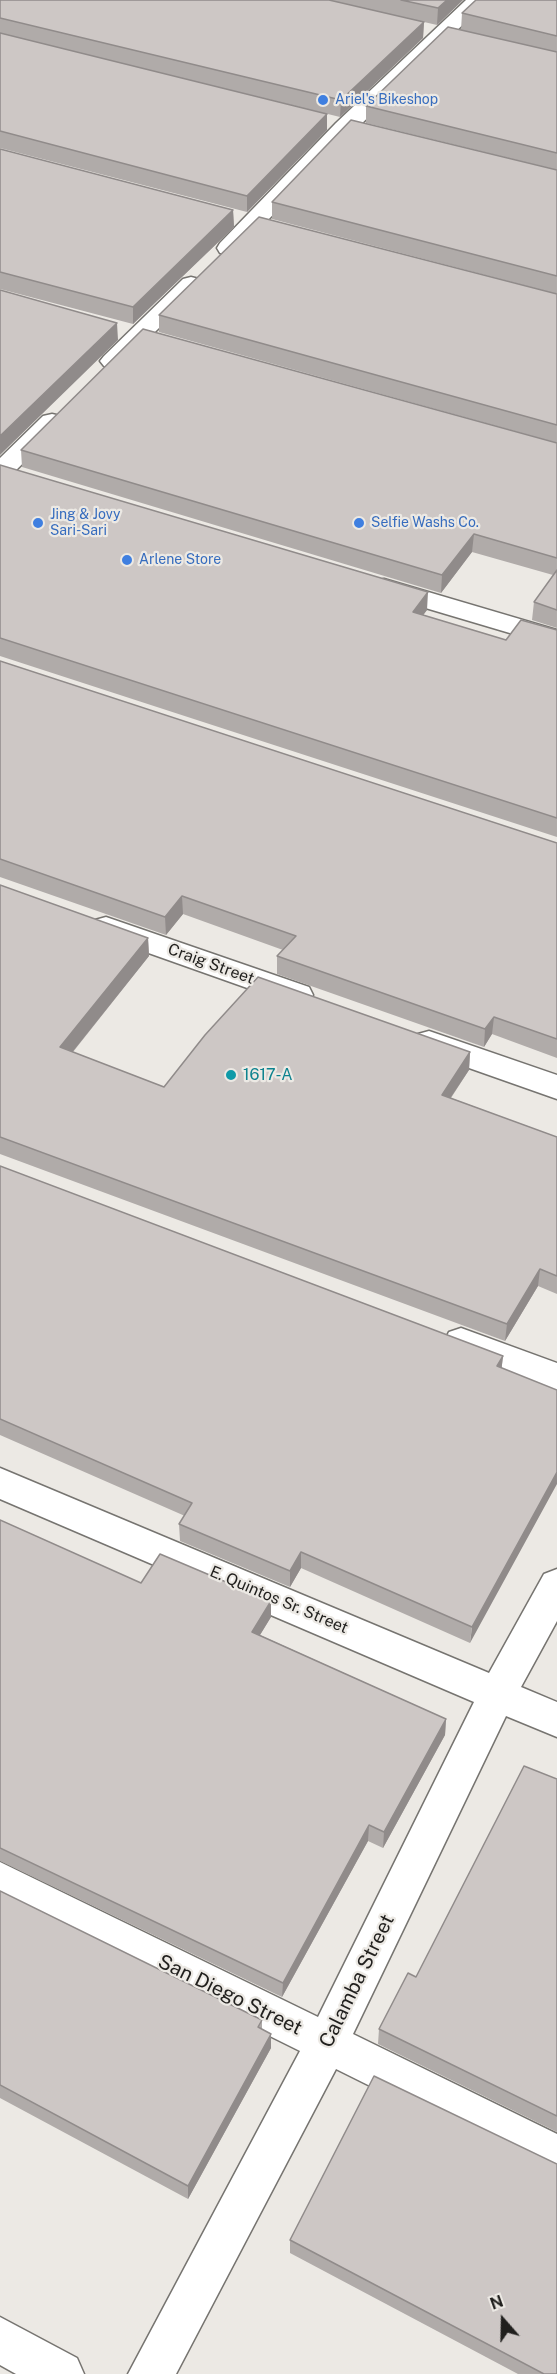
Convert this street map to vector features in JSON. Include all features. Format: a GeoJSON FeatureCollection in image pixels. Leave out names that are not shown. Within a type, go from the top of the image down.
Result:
{"type":"FeatureCollection","features":[{"type":"Feature","properties":{"kind":"main road"},"geometry":{"type":"LineString","coordinates":[[98,375],[150,338],[207,268],[252,224],[334,125],[443,34],[478,0]]}},
{"type":"Feature","properties":{"kind":"main road"},"geometry":{"type":"LineString","coordinates":[[420,29],[466,40]]}},
{"type":"Feature","properties":{"kind":"main road"},"geometry":{"type":"LineString","coordinates":[[334,125],[366,133]]}},
{"type":"Feature","properties":{"kind":"main road"},"geometry":{"type":"LineString","coordinates":[[225,217],[275,230]]}},
{"type":"Feature","properties":{"kind":"main road"},"geometry":{"type":"LineString","coordinates":[[111,327],[150,338]]}},
{"type":"Feature","properties":{"kind":"main road"},"geometry":{"type":"LineString","coordinates":[[6,473],[66,407]]}},
{"type":"Feature","properties":{"kind":"main road"},"geometry":{"type":"LineString","coordinates":[[364,581],[557,639]]}},
{"type":"Feature","properties":{"kind":"main road","name":"Craig Street"},"geometry":{"type":"LineString","coordinates":[[78,917],[323,1004]]}},
{"type":"Feature","properties":{"kind":"main road"},"geometry":{"type":"LineString","coordinates":[[401,1032],[557,1087]]}},
{"type":"Feature","properties":{"kind":"main road"},"geometry":{"type":"LineString","coordinates":[[434,1332],[557,1378]]}},
{"type":"Feature","properties":{"kind":"main road","name":"E. Quintos Sr. Street"},"geometry":{"type":"LineString","coordinates":[[0,1482],[557,1720]]}},
{"type":"Feature","properties":{"kind":"main road","name":"Calamba Street"},"geometry":{"type":"LineString","coordinates":[[151,2374],[327,2043],[498,1693],[557,1585]]}},
{"type":"Feature","properties":{"kind":"main road","name":"San Diego Street"},"geometry":{"type":"LineString","coordinates":[[0,1881],[557,2157]]}},
{"type":"Feature","properties":{"kind":"main road"},"geometry":{"type":"LineString","coordinates":[[0,2340],[61,2374]]}},
{"type":"Feature","properties":{"kind":"building"},"geometry":{"type":"Polygon","coordinates":[[[0,0],[329,0],[424,22],[341,100],[0,18],[0,0]]]}},
{"type":"Feature","properties":{"kind":"building"},"geometry":{"type":"Polygon","coordinates":[[[401,0],[447,0],[438,8],[401,0]]]}},
{"type":"Feature","properties":{"kind":"building"},"geometry":{"type":"Polygon","coordinates":[[[476,0],[557,0],[557,36],[462,13],[476,0]]]}},
{"type":"Feature","properties":{"kind":"building"},"geometry":{"type":"Polygon","coordinates":[[[448,27],[557,52],[557,153],[366,106],[448,27]]]}},
{"type":"Feature","properties":{"kind":"building"},"geometry":{"type":"Polygon","coordinates":[[[0,33],[327,114],[247,196],[0,131],[0,33]]]}},
{"type":"Feature","properties":{"kind":"building"},"geometry":{"type":"Polygon","coordinates":[[[351,120],[557,170],[557,276],[272,202],[351,120]]]}},
{"type":"Feature","properties":{"kind":"building"},"geometry":{"type":"Polygon","coordinates":[[[0,149],[233,210],[133,307],[0,272],[0,149]]]}},
{"type":"Feature","properties":{"kind":"building"},"geometry":{"type":"Polygon","coordinates":[[[259,217],[557,294],[557,425],[159,315],[259,217]]]}},
{"type":"Feature","properties":{"kind":"building"},"geometry":{"type":"Polygon","coordinates":[[[0,290],[117,323],[0,436],[0,290]]]}},
{"type":"Feature","properties":{"kind":"building"},"geometry":{"type":"Polygon","coordinates":[[[143,329],[557,443],[557,558],[474,534],[442,575],[21,450],[143,329]]]}},
{"type":"Feature","properties":{"kind":"building"},"geometry":{"type":"Polygon","coordinates":[[[0,465],[428,592],[413,612],[506,640],[521,620],[557,630],[557,818],[0,638],[0,465]]]}},
{"type":"Feature","properties":{"kind":"building"},"geometry":{"type":"Polygon","coordinates":[[[557,570],[557,610],[534,602],[557,570]]]}},
{"type":"Feature","properties":{"kind":"building"},"geometry":{"type":"Polygon","coordinates":[[[0,661],[557,843],[557,1039],[494,1017],[485,1029],[277,956],[296,936],[182,896],[165,917],[0,859],[0,661]]]}},
{"type":"Feature","properties":{"kind":"building"},"geometry":{"type":"Polygon","coordinates":[[[0,885],[148,938],[60,1047],[164,1087],[205,1035],[258,977],[470,1052],[442,1095],[557,1137],[557,1276],[540,1269],[507,1324],[0,1137],[0,885]]]}},
{"type":"Feature","properties":{"kind":"building"},"geometry":{"type":"Polygon","coordinates":[[[0,1166],[503,1356],[497,1366],[557,1390],[557,1472],[472,1627],[301,1552],[290,1571],[179,1524],[192,1503],[0,1419],[0,1166]]]}},
{"type":"Feature","properties":{"kind":"building"},"geometry":{"type":"Polygon","coordinates":[[[0,1520],[141,1583],[160,1554],[271,1601],[252,1632],[446,1719],[384,1832],[369,1825],[283,1983],[0,1848],[0,1520]]]}},
{"type":"Feature","properties":{"kind":"building"},"geometry":{"type":"Polygon","coordinates":[[[524,1766],[557,1779],[557,2116],[379,2029],[408,1973],[416,1977],[524,1766]]]}},
{"type":"Feature","properties":{"kind":"building"},"geometry":{"type":"Polygon","coordinates":[[[0,1891],[262,2020],[258,2027],[271,2034],[188,2186],[0,2085],[0,1891]]]}},
{"type":"Feature","properties":{"kind":"building"},"geometry":{"type":"Polygon","coordinates":[[[374,2076],[557,2164],[557,2374],[544,2374],[290,2240],[374,2076]]]}},
{"type":"Feature","properties":{"kind":"place","name":"Ariel's Bikeshop"},"geometry":{"type":"Point","coordinates":[323,100]}},
{"type":"Feature","properties":{"kind":"place","name":"Jing & Jovy Sari-Sari"},"geometry":{"type":"Point","coordinates":[38,523]}},
{"type":"Feature","properties":{"kind":"place","name":"Selfie Washs Co."},"geometry":{"type":"Point","coordinates":[359,523]}},
{"type":"Feature","properties":{"kind":"place","name":"Arlene Store"},"geometry":{"type":"Point","coordinates":[127,560]}},
{"type":"Feature","properties":{"kind":"place","name":"1617-A"},"geometry":{"type":"Point","coordinates":[231,1075]}}]}
